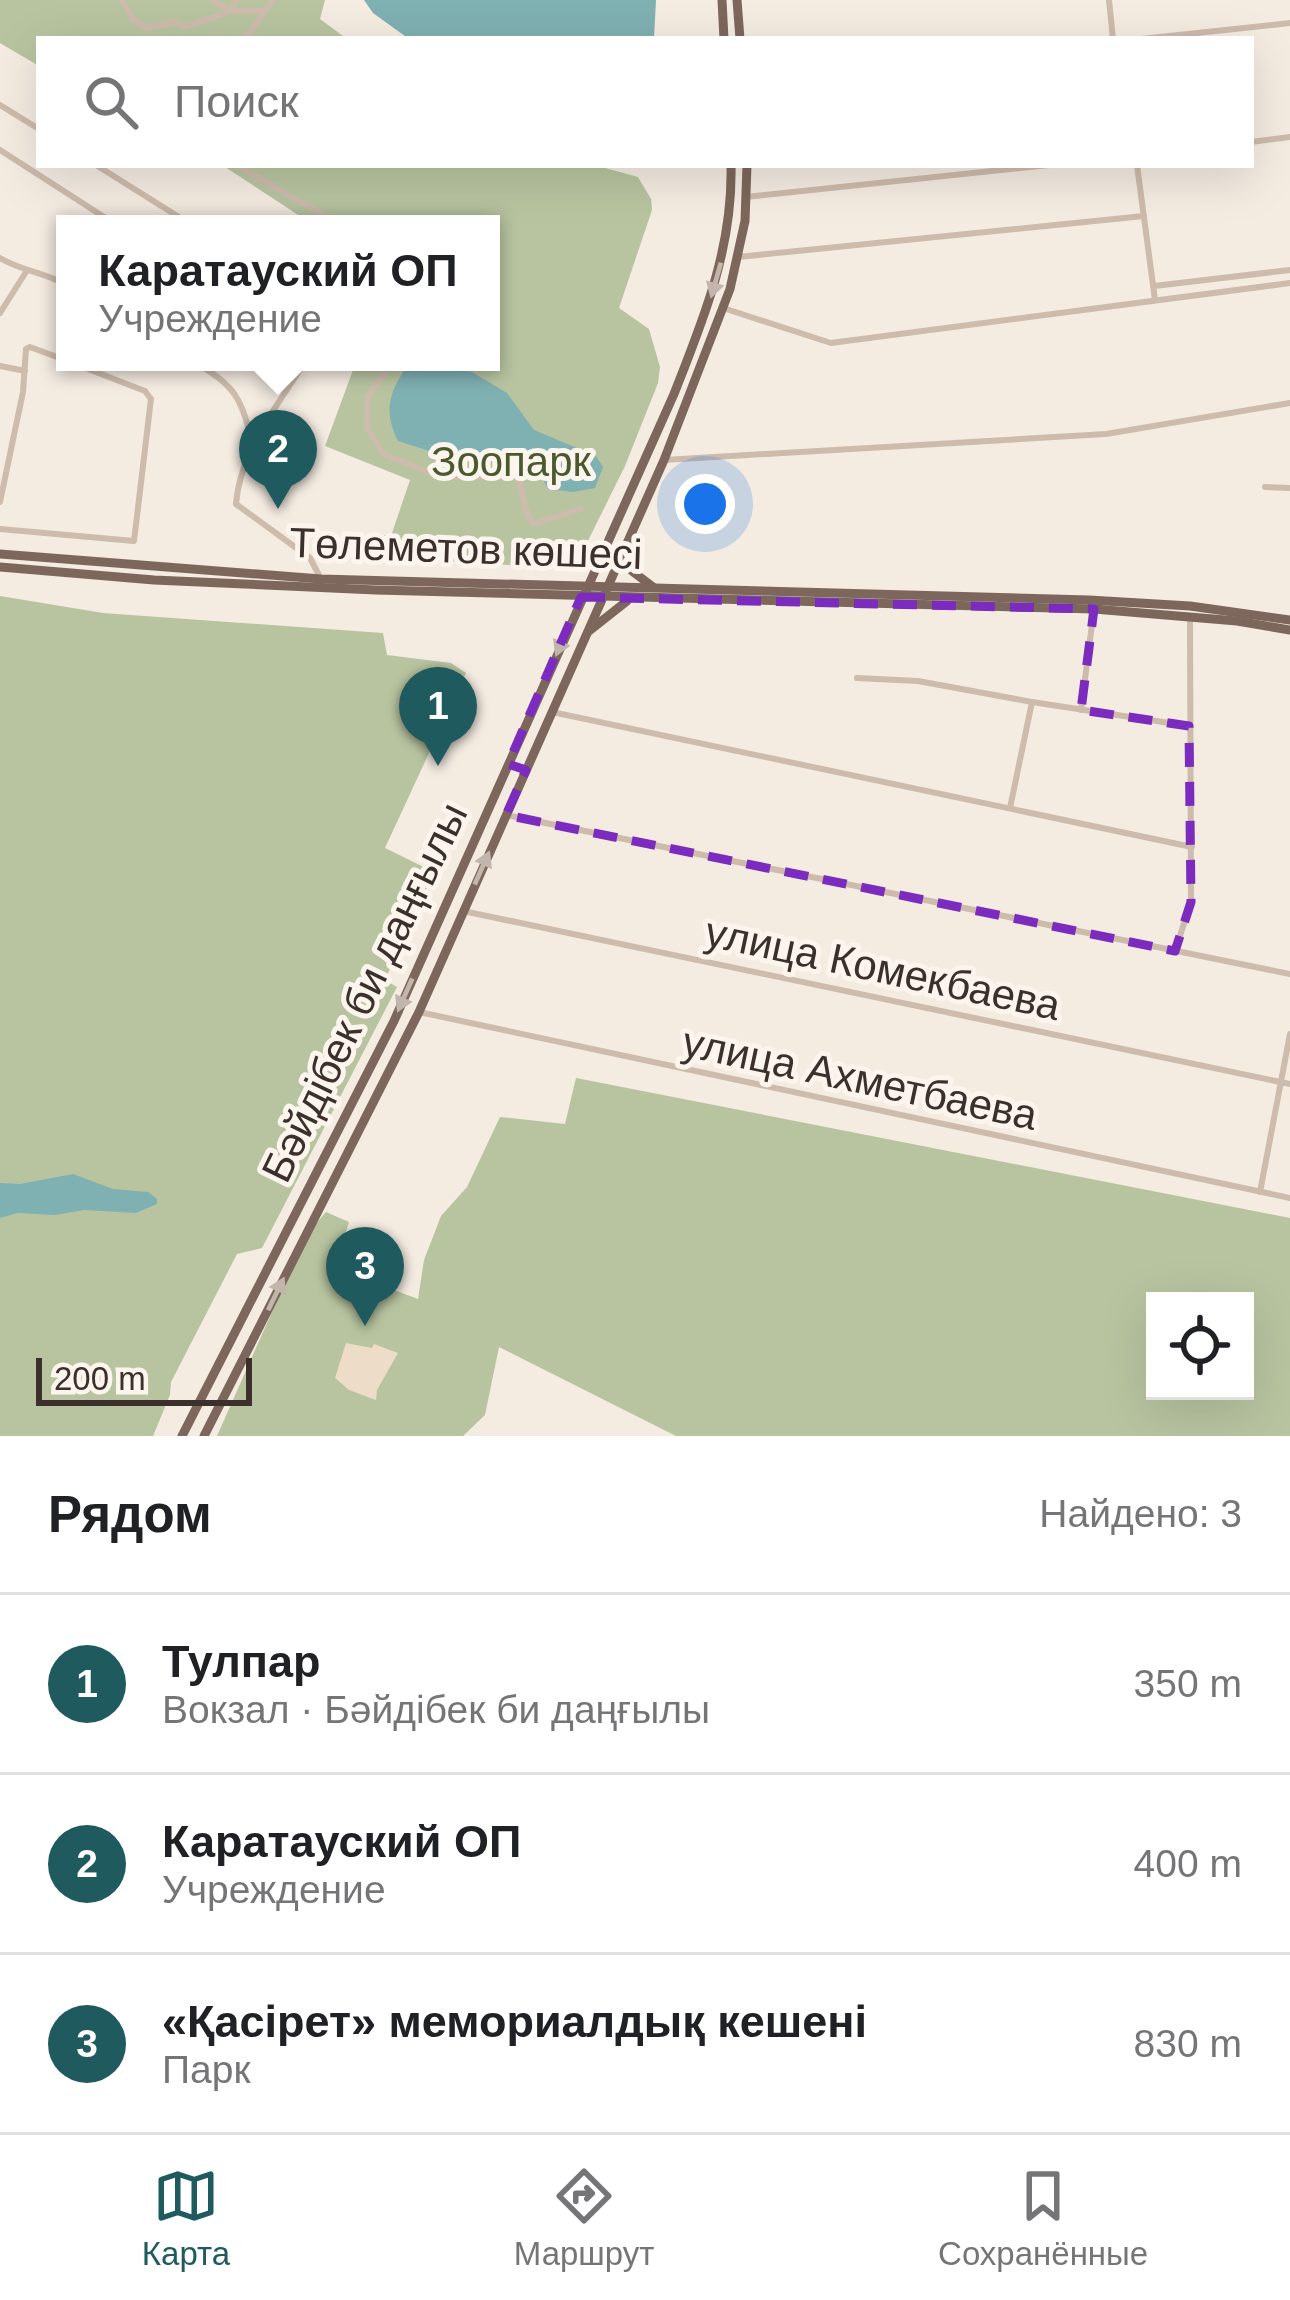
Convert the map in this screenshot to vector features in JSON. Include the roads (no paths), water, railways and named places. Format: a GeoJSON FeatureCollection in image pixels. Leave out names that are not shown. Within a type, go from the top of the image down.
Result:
{"type":"FeatureCollection","features":[{"type":"Feature","properties":{"kind":"main road"},"geometry":{"type":"LineString","coordinates":[[722,0],[724,36]]}},
{"type":"Feature","properties":{"kind":"main road"},"geometry":{"type":"LineString","coordinates":[[737,0],[740,36]]}},
{"type":"Feature","properties":{"kind":"main road","name":"Бәйдібек би даңғылы"},"geometry":{"type":"LineString","coordinates":[[182,1436],[394,1021],[674,394],[715,289],[729,230],[731,168]]}},
{"type":"Feature","properties":{"kind":"main road","name":"Бәйдібек би даңғылы"},"geometry":{"type":"LineString","coordinates":[[204,1436],[419,1012],[664,460],[738,257],[747,168]]}},
{"type":"Feature","properties":{"kind":"main road"},"geometry":{"type":"LineString","coordinates":[[626,543],[632,571],[653,587]]}},
{"type":"Feature","properties":{"kind":"main road","name":"Төлеметов көшесі"},"geometry":{"type":"LineString","coordinates":[[0,554],[321,579],[584,592]]}},
{"type":"Feature","properties":{"kind":"main road","name":"Төлеметов көшесі"},"geometry":{"type":"LineString","coordinates":[[0,567],[177,581],[584,592],[653,587],[1089,600],[1190,606],[1290,620]]}},
{"type":"Feature","properties":{"kind":"main road","name":"Төлеметов көшесі"},"geometry":{"type":"LineString","coordinates":[[604,592],[631,598],[1094,609],[1290,630]]}},
{"type":"Feature","properties":{"kind":"main road"},"geometry":{"type":"LineString","coordinates":[[585,635],[631,598]]}},
{"type":"Feature","properties":{"kind":"main road"},"geometry":{"type":"LineString","coordinates":[[508,764],[526,770]]}},
{"type":"Feature","properties":{"kind":"street"},"geometry":{"type":"LineString","coordinates":[[122,0],[133,20],[147,28],[176,22],[184,26],[232,11],[265,10]]}},
{"type":"Feature","properties":{"kind":"street"},"geometry":{"type":"LineString","coordinates":[[212,0],[232,11]]}},
{"type":"Feature","properties":{"kind":"street"},"geometry":{"type":"LineString","coordinates":[[232,11],[237,0]]}},
{"type":"Feature","properties":{"kind":"street"},"geometry":{"type":"LineString","coordinates":[[247,36],[273,0]]}},
{"type":"Feature","properties":{"kind":"street"},"geometry":{"type":"LineString","coordinates":[[1109,0],[1113,36]]}},
{"type":"Feature","properties":{"kind":"street"},"geometry":{"type":"LineString","coordinates":[[1167,36],[1290,22]]}},
{"type":"Feature","properties":{"kind":"street"},"geometry":{"type":"LineString","coordinates":[[0,105],[36,127]]}},
{"type":"Feature","properties":{"kind":"street"},"geometry":{"type":"LineString","coordinates":[[1254,142],[1290,137]]}},
{"type":"Feature","properties":{"kind":"street"},"geometry":{"type":"LineString","coordinates":[[0,150],[102,215]]}},
{"type":"Feature","properties":{"kind":"street"},"geometry":{"type":"LineString","coordinates":[[101,168],[176,215]]}},
{"type":"Feature","properties":{"kind":"street"},"geometry":{"type":"LineString","coordinates":[[241,168],[324,215]]}},
{"type":"Feature","properties":{"kind":"street"},"geometry":{"type":"LineString","coordinates":[[746,197],[1021,168]]}},
{"type":"Feature","properties":{"kind":"street"},"geometry":{"type":"LineString","coordinates":[[1137,168],[1156,300]]}},
{"type":"Feature","properties":{"kind":"street"},"geometry":{"type":"LineString","coordinates":[[738,257],[1144,216]]}},
{"type":"Feature","properties":{"kind":"street"},"geometry":{"type":"LineString","coordinates":[[0,258],[26,272],[56,279]]}},
{"type":"Feature","properties":{"kind":"street"},"geometry":{"type":"LineString","coordinates":[[1154,286],[1290,270]]}},
{"type":"Feature","properties":{"kind":"street"},"geometry":{"type":"LineString","coordinates":[[0,314],[26,272]]}},
{"type":"Feature","properties":{"kind":"street"},"geometry":{"type":"LineString","coordinates":[[723,308],[831,343],[1290,283]]}},
{"type":"Feature","properties":{"kind":"street"},"geometry":{"type":"LineString","coordinates":[[0,502],[26,350],[30,347],[56,357]]}},
{"type":"Feature","properties":{"kind":"street"},"geometry":{"type":"LineString","coordinates":[[0,366],[25,371]]}},
{"type":"Feature","properties":{"kind":"street"},"geometry":{"type":"LineString","coordinates":[[93,371],[145,391],[151,399],[131,566]]}},
{"type":"Feature","properties":{"kind":"street"},"geometry":{"type":"LineString","coordinates":[[208,371],[228,383],[239,398],[253,446]]}},
{"type":"Feature","properties":{"kind":"street"},"geometry":{"type":"LineString","coordinates":[[299,371],[253,446],[237,486],[236,504],[310,558],[321,579]]}},
{"type":"Feature","properties":{"kind":"street"},"geometry":{"type":"LineString","coordinates":[[386,371],[368,396],[368,428],[382,454],[441,478],[518,476],[534,524],[581,509]]}},
{"type":"Feature","properties":{"kind":"street"},"geometry":{"type":"LineString","coordinates":[[664,460],[1106,434],[1290,403]]}},
{"type":"Feature","properties":{"kind":"street"},"geometry":{"type":"LineString","coordinates":[[1265,487],[1290,488]]}},
{"type":"Feature","properties":{"kind":"street"},"geometry":{"type":"LineString","coordinates":[[0,529],[134,541]]}},
{"type":"Feature","properties":{"kind":"street"},"geometry":{"type":"LineString","coordinates":[[1081,710],[1094,609]]}},
{"type":"Feature","properties":{"kind":"street"},"geometry":{"type":"LineString","coordinates":[[1175,951],[1191,902],[1190,616]]}},
{"type":"Feature","properties":{"kind":"street"},"geometry":{"type":"LineString","coordinates":[[857,678],[918,681],[1189,726]]}},
{"type":"Feature","properties":{"kind":"street"},"geometry":{"type":"LineString","coordinates":[[1010,808],[1032,702]]}},
{"type":"Feature","properties":{"kind":"street"},"geometry":{"type":"LineString","coordinates":[[552,712],[1192,847]]}},
{"type":"Feature","properties":{"kind":"street"},"geometry":{"type":"LineString","coordinates":[[506,815],[1290,974]]}},
{"type":"Feature","properties":{"kind":"street","name":"улица Комекбаева"},"geometry":{"type":"LineString","coordinates":[[464,910],[1286,1083]]}},
{"type":"Feature","properties":{"kind":"street","name":"улица Ахметбаева"},"geometry":{"type":"LineString","coordinates":[[419,1012],[1290,1198]]}},
{"type":"Feature","properties":{"kind":"street"},"geometry":{"type":"LineString","coordinates":[[1259,1192],[1286,1083],[1290,1034]]}},
{"type":"Feature","properties":{"kind":"water"},"geometry":{"type":"Polygon","coordinates":[[[364,0],[656,0],[654,36],[405,36],[373,13],[364,0]]]}},
{"type":"Feature","properties":{"kind":"water"},"geometry":{"type":"Polygon","coordinates":[[[404,371],[472,372],[507,393],[534,430],[596,456],[603,467],[595,488],[548,489],[523,452],[476,461],[398,441],[390,412],[395,386],[404,371]]]}},
{"type":"Feature","properties":{"kind":"water"},"geometry":{"type":"Polygon","coordinates":[[[73,1174],[113,1189],[148,1192],[157,1204],[136,1213],[84,1210],[0,1218],[0,1183],[73,1174]]]}},
{"type":"Feature","properties":{"kind":"place","name":"Каратауский ОП"},"geometry":{"type":"Point","coordinates":[278,509]}},
{"type":"Feature","properties":{"kind":"place","name":"Тулпар"},"geometry":{"type":"Point","coordinates":[438,766]}},
{"type":"Feature","properties":{"kind":"place","name":"«Қасірет» мемориалдық кешені"},"geometry":{"type":"Point","coordinates":[365,1326]}},
{"type":"Feature","properties":{"kind":"park label","name":"Зоопарк"},"geometry":{"type":"Point","coordinates":[511,461]}}]}
